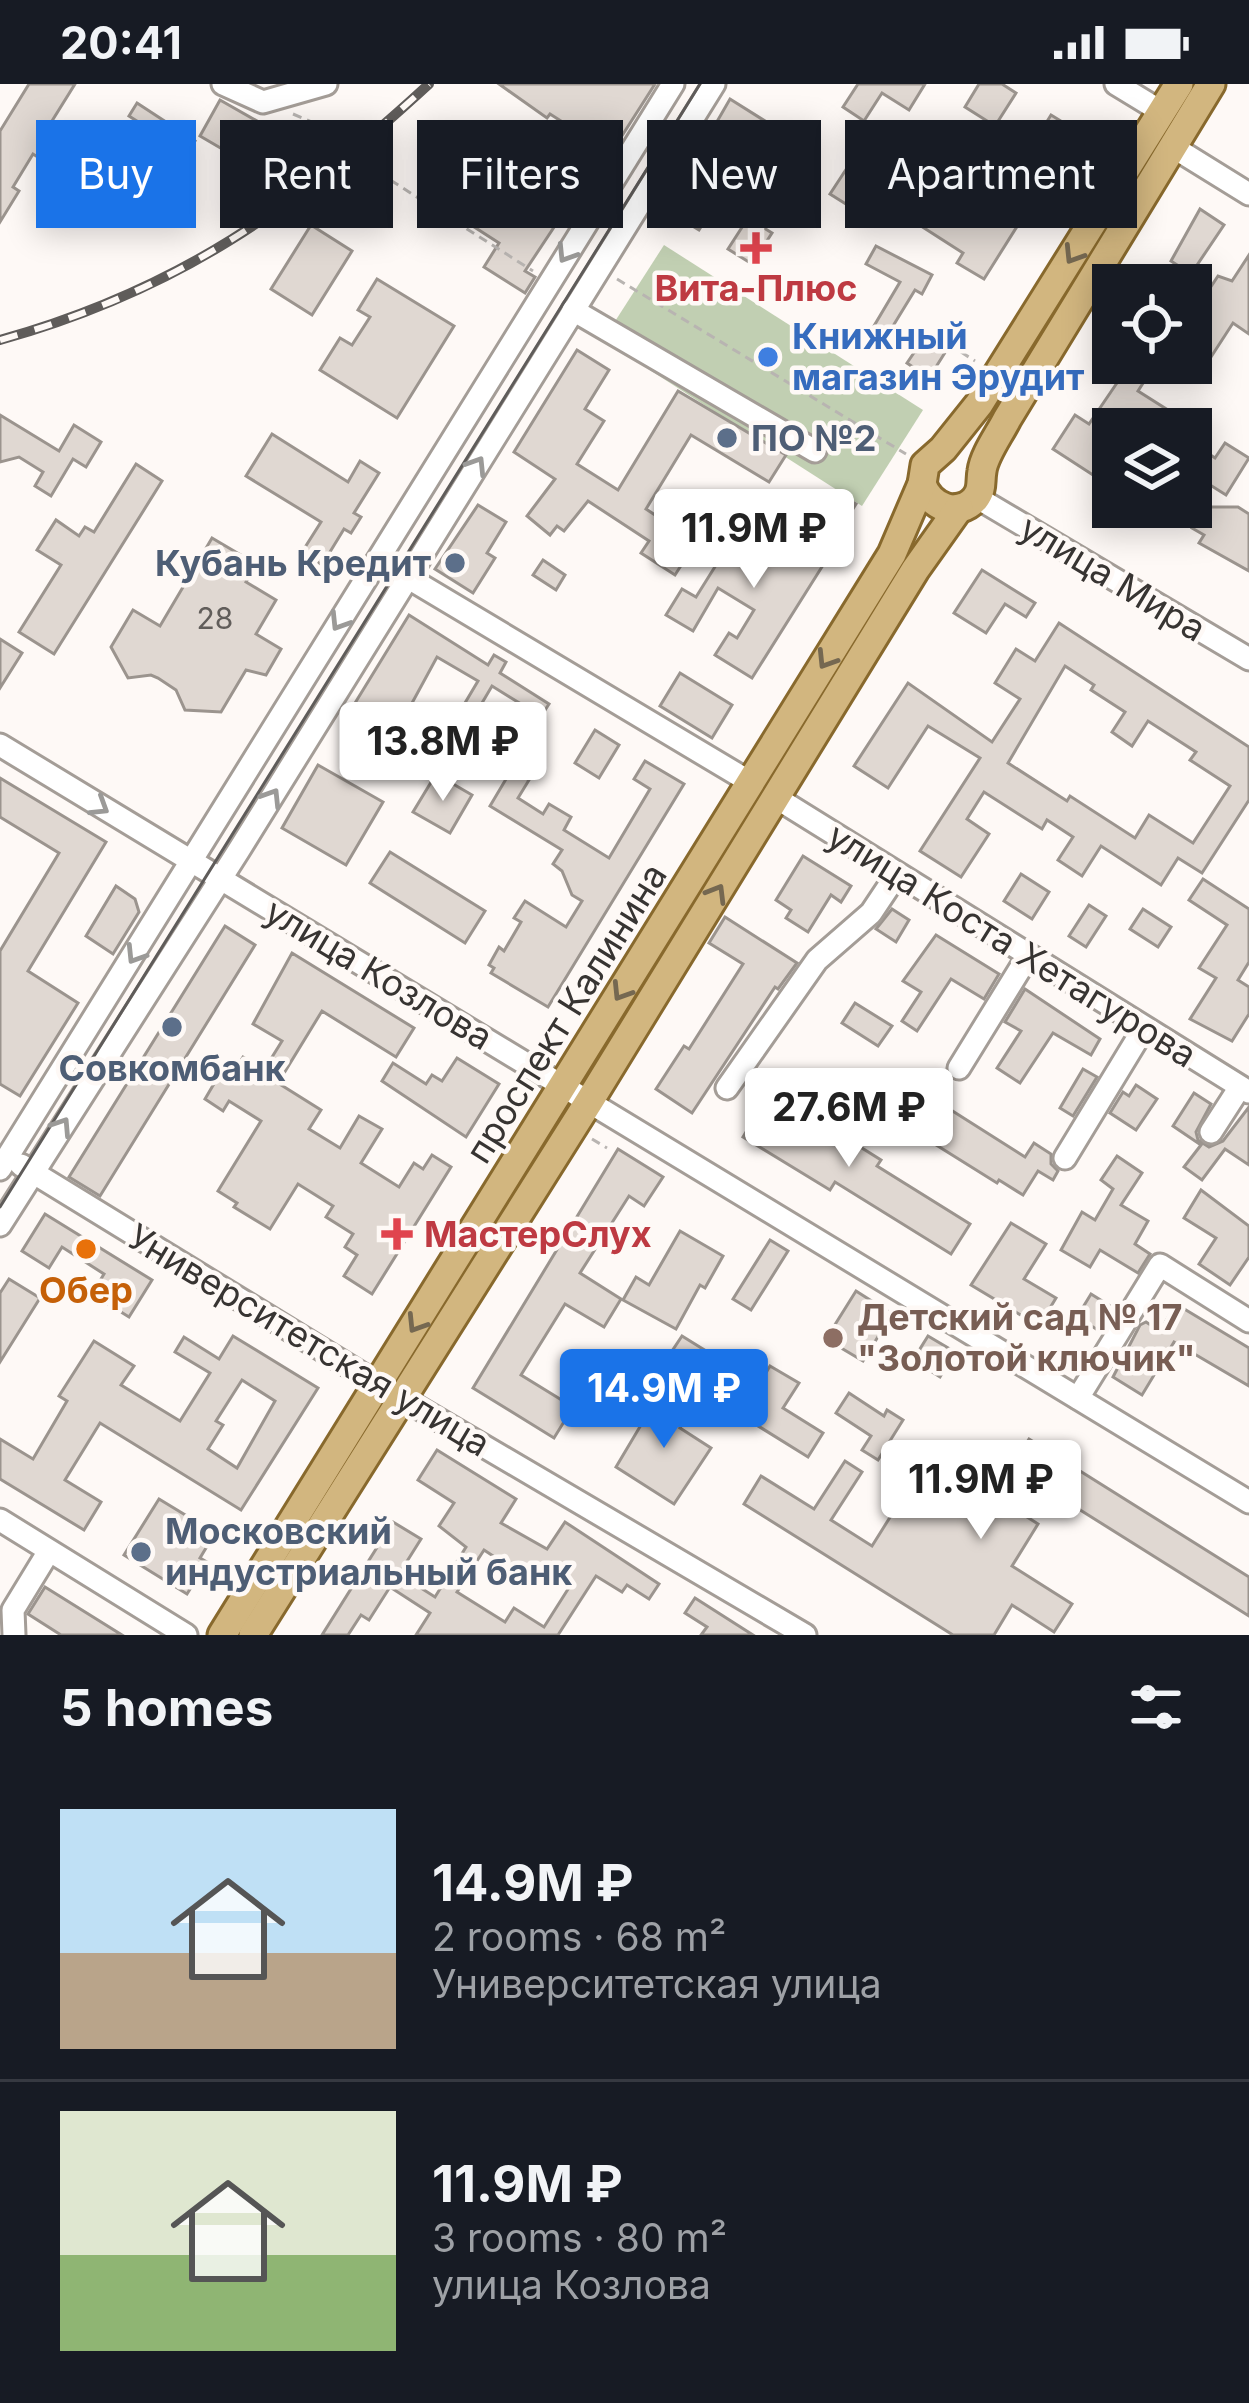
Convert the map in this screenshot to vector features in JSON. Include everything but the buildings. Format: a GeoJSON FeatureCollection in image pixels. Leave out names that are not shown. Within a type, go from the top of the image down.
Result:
{"type":"FeatureCollection","features":[{"type":"Feature","properties":{"kind":"main road","name":"проспект Калинина"},"geometry":{"type":"LineString","coordinates":[[253,1635],[564,1084],[892,554],[930,466],[979,404],[1179,84]]}},
{"type":"Feature","properties":{"kind":"main road","name":"проспект Калинина"},"geometry":{"type":"LineString","coordinates":[[222,1635],[590,1100],[915,570],[972,492],[1007,419],[1211,84]]}},
{"type":"Feature","properties":{"kind":"main road"},"geometry":{"type":"LineString","coordinates":[[962,450],[972,492],[932,501],[930,466],[962,450]]}},
{"type":"Feature","properties":{"kind":"street"},"geometry":{"type":"LineString","coordinates":[[223,84],[263,102],[326,84]]}},
{"type":"Feature","properties":{"kind":"street"},"geometry":{"type":"LineString","coordinates":[[3,1160],[193,864],[673,84]]}},
{"type":"Feature","properties":{"kind":"street"},"geometry":{"type":"LineString","coordinates":[[0,1225],[221,880],[714,84]]}},
{"type":"Feature","properties":{"kind":"street"},"geometry":{"type":"LineString","coordinates":[[1116,84],[1162,112]]}},
{"type":"Feature","properties":{"kind":"street"},"geometry":{"type":"LineString","coordinates":[[1173,147],[1249,194]]}},
{"type":"Feature","properties":{"kind":"street"},"geometry":{"type":"LineString","coordinates":[[573,310],[815,451]]}},
{"type":"Feature","properties":{"kind":"street","name":"улица Мира"},"geometry":{"type":"LineString","coordinates":[[972,492],[1249,659]]}},
{"type":"Feature","properties":{"kind":"street"},"geometry":{"type":"LineString","coordinates":[[407,577],[750,782]]}},
{"type":"Feature","properties":{"kind":"street","name":"улица Козлова"},"geometry":{"type":"LineString","coordinates":[[0,745],[1249,1502]]}},
{"type":"Feature","properties":{"kind":"street","name":"улица Коста Хетагурова"},"geometry":{"type":"LineString","coordinates":[[776,797],[1244,1089]]}},
{"type":"Feature","properties":{"kind":"street"},"geometry":{"type":"LineString","coordinates":[[727,1088],[818,960],[872,913],[897,874]]}},
{"type":"Feature","properties":{"kind":"street"},"geometry":{"type":"LineString","coordinates":[[958,1068],[1028,956]]}},
{"type":"Feature","properties":{"kind":"street"},"geometry":{"type":"LineString","coordinates":[[1065,1157],[1144,1028]]}},
{"type":"Feature","properties":{"kind":"street"},"geometry":{"type":"LineString","coordinates":[[1211,1132],[1244,1089]]}},
{"type":"Feature","properties":{"kind":"street","name":"Университетская улица"},"geometry":{"type":"LineString","coordinates":[[3,1160],[32,1172],[805,1635]]}},
{"type":"Feature","properties":{"kind":"street"},"geometry":{"type":"LineString","coordinates":[[1078,1398],[1160,1265],[1249,1321]]}},
{"type":"Feature","properties":{"kind":"street"},"geometry":{"type":"LineString","coordinates":[[0,1520],[186,1635]]}},
{"type":"Feature","properties":{"kind":"street"},"geometry":{"type":"LineString","coordinates":[[14,1635],[13,1610],[50,1551]]}},
{"type":"Feature","properties":{"kind":"path"},"geometry":{"type":"LineString","coordinates":[[263,102],[329,129],[351,143],[362,162],[549,281]]}},
{"type":"Feature","properties":{"kind":"path"},"geometry":{"type":"LineString","coordinates":[[600,268],[930,466]]}},
{"type":"Feature","properties":{"kind":"path"},"geometry":{"type":"LineString","coordinates":[[961,352],[981,365]]}},
{"type":"Feature","properties":{"kind":"path"},"geometry":{"type":"LineString","coordinates":[[509,1088],[529,1100]]}},
{"type":"Feature","properties":{"kind":"path"},"geometry":{"type":"LineString","coordinates":[[585,1135],[607,1148]]}},
{"type":"Feature","properties":{"kind":"green space"},"geometry":{"type":"Polygon","coordinates":[[[664,245],[923,410],[862,506],[603,340],[664,245]]]}},
{"type":"Feature","properties":{"kind":"tram line"},"geometry":{"type":"LineString","coordinates":[[0,1207],[700,84]]}},
{"type":"Feature","properties":{"kind":"railway"},"geometry":{"type":"LineString","coordinates":[[0,340],[124,296],[231,240],[330,169],[429,84]]}},
{"type":"Feature","properties":{"kind":"place","name":"Вита-Плюс"},"geometry":{"type":"Point","coordinates":[756,248]}},
{"type":"Feature","properties":{"kind":"place","name":"Книжный магазин Эрудит"},"geometry":{"type":"Point","coordinates":[768,357]}},
{"type":"Feature","properties":{"kind":"place","name":"ПО №2"},"geometry":{"type":"Point","coordinates":[727,438]}},
{"type":"Feature","properties":{"kind":"place","name":"Кубань Кредит"},"geometry":{"type":"Point","coordinates":[455,563]}},
{"type":"Feature","properties":{"kind":"place","name":"Совкомбанк"},"geometry":{"type":"Point","coordinates":[172,1027]}},
{"type":"Feature","properties":{"kind":"place","name":"МастерСлух"},"geometry":{"type":"Point","coordinates":[397,1234]}},
{"type":"Feature","properties":{"kind":"place","name":"Обер"},"geometry":{"type":"Point","coordinates":[86,1249]}},
{"type":"Feature","properties":{"kind":"place","name":"Детский сад № 17 \"Золотой ключик\""},"geometry":{"type":"Point","coordinates":[833,1338]}},
{"type":"Feature","properties":{"kind":"place","name":"Московский индустриальный банк"},"geometry":{"type":"Point","coordinates":[141,1552]}}]}
